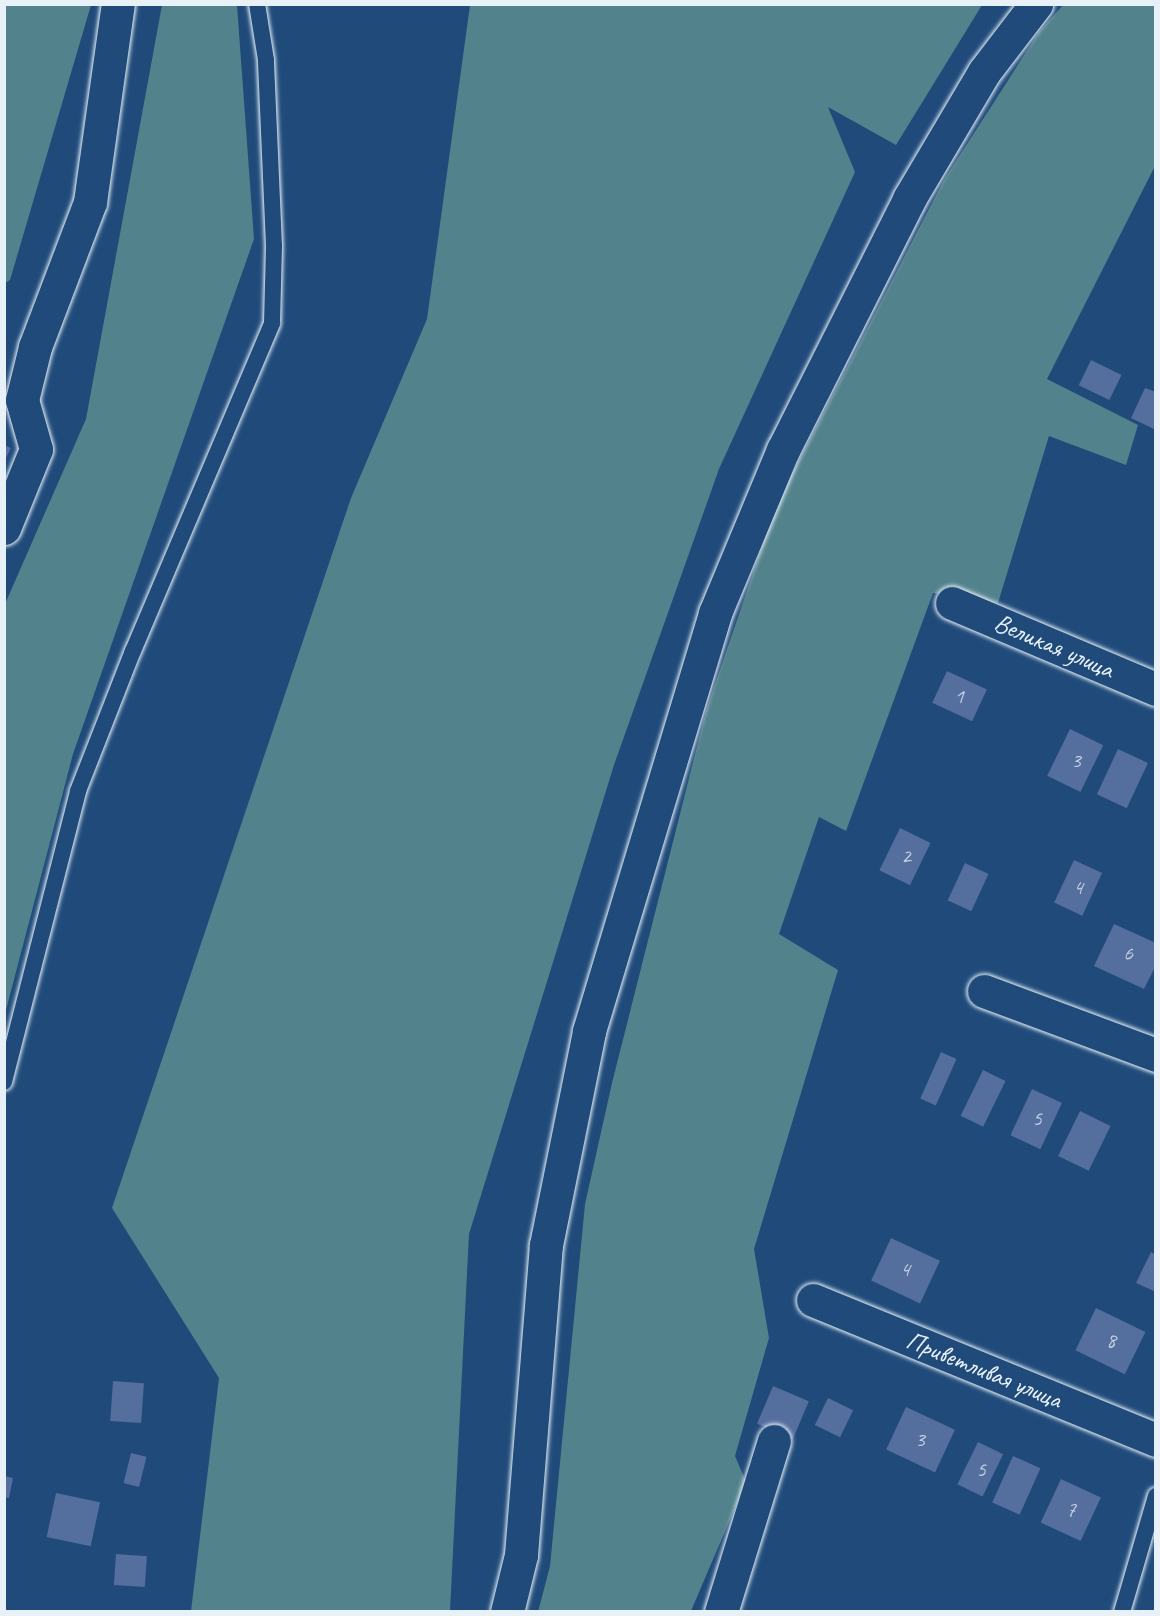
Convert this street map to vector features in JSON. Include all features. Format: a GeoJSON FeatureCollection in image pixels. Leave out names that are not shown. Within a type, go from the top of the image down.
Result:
{"type":"FeatureCollection","features":[{"type":"Feature","properties":{"kind":"main road"},"geometry":{"type":"LineString","coordinates":[[4,528],[36,449],[13,398],[90,202],[118,4]]}},
{"type":"Feature","properties":{"kind":"main road"},"geometry":{"type":"LineString","coordinates":[[507,1611],[521,1556],[546,1245],[589,1031],[715,613],[783,450],[909,199],[984,72],[1036,4]]}},
{"type":"Feature","properties":{"kind":"main road","name":"Великая улица"},"geometry":{"type":"LineString","coordinates":[[952,603],[1155,689]]}},
{"type":"Feature","properties":{"kind":"main road"},"geometry":{"type":"LineString","coordinates":[[984,991],[1155,1055]]}},
{"type":"Feature","properties":{"kind":"main road","name":"Приветливая улица"},"geometry":{"type":"LineString","coordinates":[[813,1300],[1155,1440]]}},
{"type":"Feature","properties":{"kind":"main road"},"geometry":{"type":"LineString","coordinates":[[721,1611],[774,1441]]}},
{"type":"Feature","properties":{"kind":"lane"},"geometry":{"type":"LineString","coordinates":[[4,1082],[78,791],[133,651],[272,323],[273,246],[267,60],[257,4]]}},
{"type":"Feature","properties":{"kind":"lane"},"geometry":{"type":"LineString","coordinates":[[1122,1611],[1155,1496]]}},
{"type":"Feature","properties":{"kind":"green space"},"geometry":{"type":"Polygon","coordinates":[[[4,5],[91,5],[10,280],[5,283],[4,5]]]}},
{"type":"Feature","properties":{"kind":"green space"},"geometry":{"type":"Polygon","coordinates":[[[162,5],[237,5],[254,239],[73,754],[5,1014],[5,604],[86,419],[162,5]]]}},
{"type":"Feature","properties":{"kind":"green space"},"geometry":{"type":"Polygon","coordinates":[[[470,5],[982,5],[896,145],[828,107],[855,172],[719,469],[614,765],[469,1234],[450,1611],[191,1611],[219,1378],[112,1208],[351,498],[427,319],[470,5]]]}},
{"type":"Feature","properties":{"kind":"green space"},"geometry":{"type":"Polygon","coordinates":[[[1063,5],[1155,5],[1155,166],[1047,379],[1138,425],[1126,465],[1049,436],[998,603],[933,593],[846,831],[819,817],[779,934],[838,970],[754,1249],[769,1338],[735,1456],[746,1482],[691,1611],[538,1612],[550,1566],[585,1204],[612,1083],[706,711],[777,503],[944,180],[1039,32],[1063,5]]]}},
{"type":"Feature","properties":{"kind":"building"},"geometry":{"type":"Polygon","coordinates":[[[1091,360],[1122,375],[1109,400],[1079,385],[1091,360]]]}},
{"type":"Feature","properties":{"kind":"building"},"geometry":{"type":"Polygon","coordinates":[[[1145,388],[1156,392],[1154,429],[1131,418],[1145,388]]]}},
{"type":"Feature","properties":{"kind":"building"},"geometry":{"type":"Polygon","coordinates":[[[4,445],[11,448],[4,462],[4,445]]]}},
{"type":"Feature","properties":{"kind":"building"},"geometry":{"type":"Polygon","coordinates":[[[947,671],[987,690],[972,721],[932,703],[947,671]]]}},
{"type":"Feature","properties":{"kind":"building"},"geometry":{"type":"Polygon","coordinates":[[[1070,729],[1103,745],[1080,792],[1047,776],[1070,729]]]}},
{"type":"Feature","properties":{"kind":"building"},"geometry":{"type":"Polygon","coordinates":[[[1118,749],[1148,763],[1127,808],[1097,794],[1118,749]]]}},
{"type":"Feature","properties":{"kind":"building"},"geometry":{"type":"Polygon","coordinates":[[[900,828],[931,843],[910,885],[879,870],[900,828]]]}},
{"type":"Feature","properties":{"kind":"building"},"geometry":{"type":"Polygon","coordinates":[[[1074,860],[1102,873],[1082,916],[1054,903],[1074,860]]]}},
{"type":"Feature","properties":{"kind":"building"},"geometry":{"type":"Polygon","coordinates":[[[965,863],[989,874],[971,911],[948,900],[965,863]]]}},
{"type":"Feature","properties":{"kind":"building"},"geometry":{"type":"Polygon","coordinates":[[[1114,924],[1156,943],[1156,965],[1144,989],[1094,966],[1114,924]]]}},
{"type":"Feature","properties":{"kind":"building"},"geometry":{"type":"Polygon","coordinates":[[[941,1052],[957,1059],[936,1106],[920,1099],[941,1052]]]}},
{"type":"Feature","properties":{"kind":"building"},"geometry":{"type":"Polygon","coordinates":[[[983,1070],[1005,1081],[983,1127],[961,1116],[983,1070]]]}},
{"type":"Feature","properties":{"kind":"building"},"geometry":{"type":"Polygon","coordinates":[[[1032,1089],[1062,1103],[1040,1149],[1010,1135],[1032,1089]]]}},
{"type":"Feature","properties":{"kind":"building"},"geometry":{"type":"Polygon","coordinates":[[[1080,1111],[1111,1126],[1089,1171],[1058,1156],[1080,1111]]]}},
{"type":"Feature","properties":{"kind":"building"},"geometry":{"type":"Polygon","coordinates":[[[891,1238],[940,1261],[920,1303],[871,1281],[891,1238]]]}},
{"type":"Feature","properties":{"kind":"building"},"geometry":{"type":"Polygon","coordinates":[[[1151,1252],[1156,1255],[1156,1292],[1136,1283],[1151,1252]]]}},
{"type":"Feature","properties":{"kind":"building"},"geometry":{"type":"Polygon","coordinates":[[[1096,1308],[1145,1332],[1125,1374],[1075,1350],[1096,1308]]]}},
{"type":"Feature","properties":{"kind":"building"},"geometry":{"type":"Polygon","coordinates":[[[113,1381],[144,1383],[141,1423],[110,1421],[113,1381]]]}},
{"type":"Feature","properties":{"kind":"building"},"geometry":{"type":"Polygon","coordinates":[[[773,1386],[809,1401],[793,1439],[757,1424],[773,1386]]]}},
{"type":"Feature","properties":{"kind":"building"},"geometry":{"type":"Polygon","coordinates":[[[828,1398],[853,1410],[840,1437],[815,1425],[828,1398]]]}},
{"type":"Feature","properties":{"kind":"building"},"geometry":{"type":"Polygon","coordinates":[[[906,1407],[955,1430],[935,1472],[886,1450],[906,1407]]]}},
{"type":"Feature","properties":{"kind":"building"},"geometry":{"type":"Polygon","coordinates":[[[978,1442],[1003,1454],[983,1497],[957,1484],[978,1442]]]}},
{"type":"Feature","properties":{"kind":"building"},"geometry":{"type":"Polygon","coordinates":[[[131,1453],[147,1457],[139,1487],[124,1483],[131,1453]]]}},
{"type":"Feature","properties":{"kind":"building"},"geometry":{"type":"Polygon","coordinates":[[[1013,1456],[1040,1468],[1020,1515],[992,1503],[1013,1456]]]}},
{"type":"Feature","properties":{"kind":"building"},"geometry":{"type":"Polygon","coordinates":[[[4,1476],[13,1478],[9,1498],[4,1497],[4,1476]]]}},
{"type":"Feature","properties":{"kind":"building"},"geometry":{"type":"Polygon","coordinates":[[[1061,1479],[1101,1498],[1081,1541],[1041,1523],[1061,1479]]]}},
{"type":"Feature","properties":{"kind":"building"},"geometry":{"type":"Polygon","coordinates":[[[56,1493],[100,1502],[91,1546],[47,1537],[56,1493]]]}},
{"type":"Feature","properties":{"kind":"building"},"geometry":{"type":"Polygon","coordinates":[[[116,1554],[147,1556],[145,1587],[114,1585],[116,1554]]]}}]}
